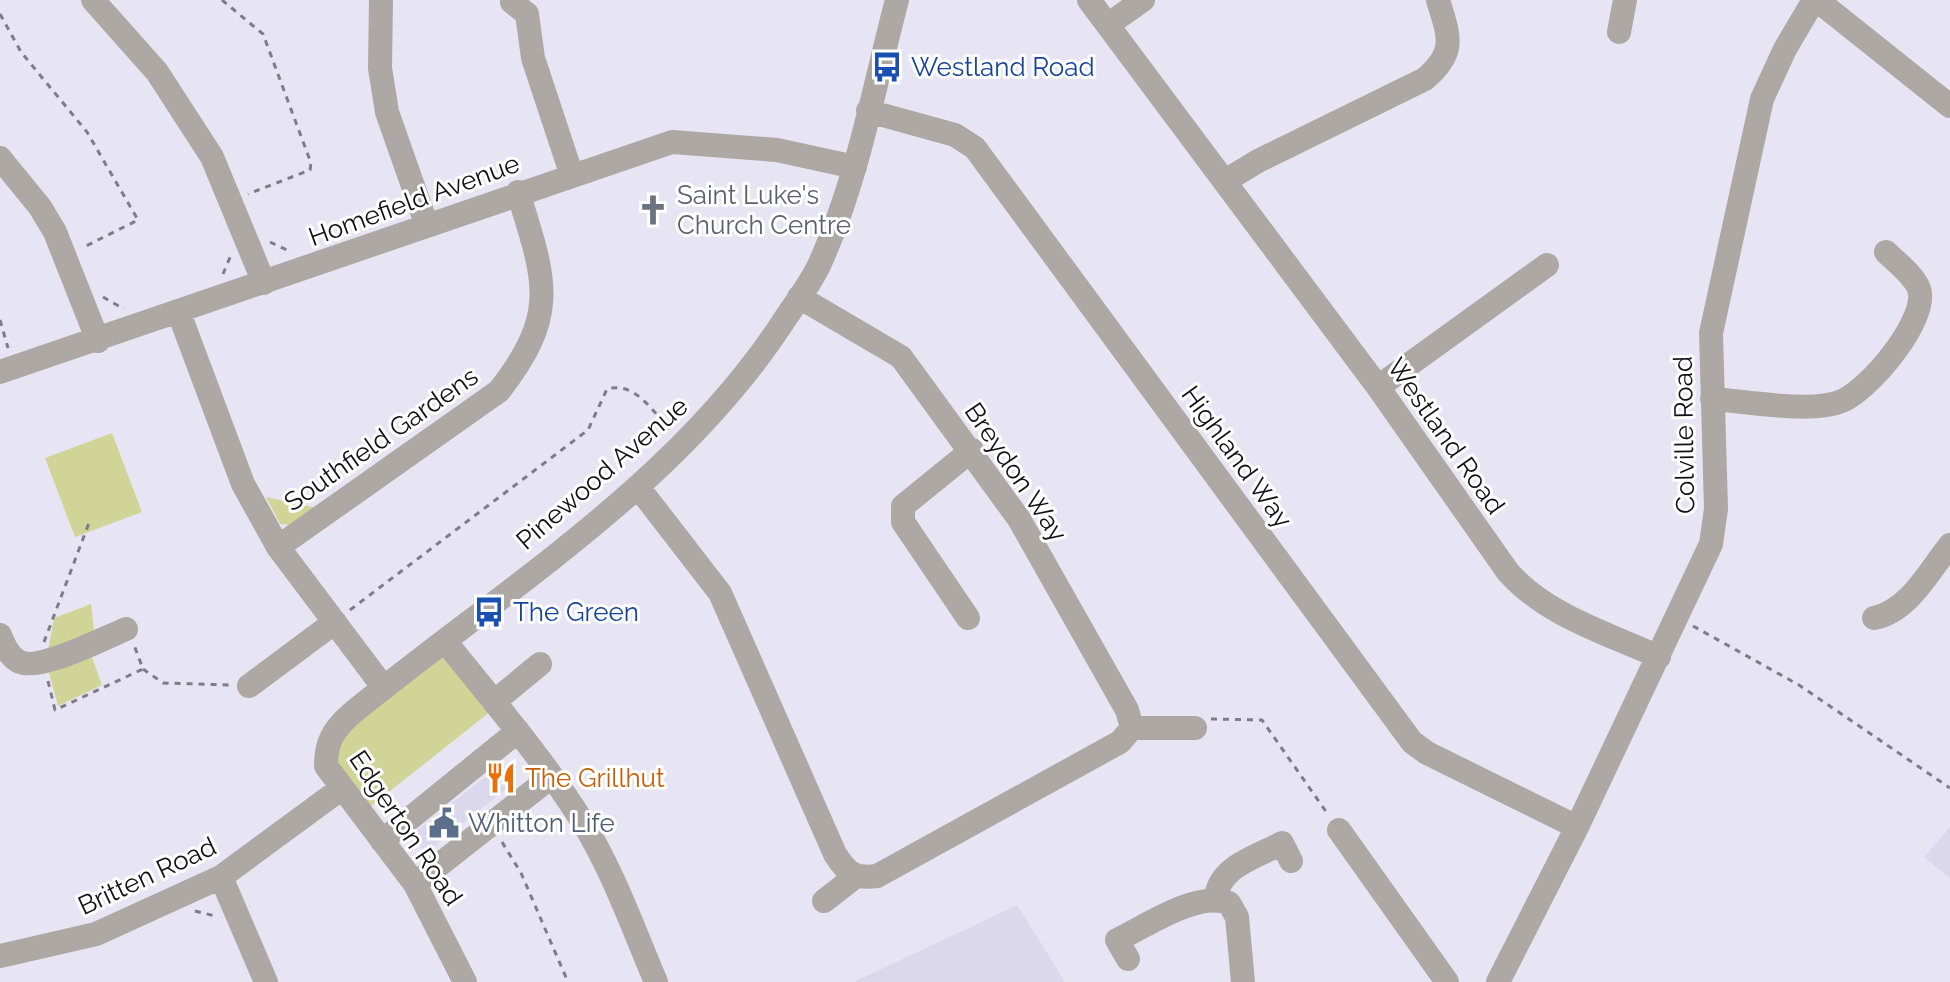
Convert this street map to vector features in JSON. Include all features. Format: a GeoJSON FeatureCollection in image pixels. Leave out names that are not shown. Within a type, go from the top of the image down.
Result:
{"type":"FeatureCollection","features":[{"type":"Feature","properties":{"kind":"street"},"geometry":{"type":"LineString","coordinates":[[93,0],[157,72],[212,157],[232,199],[264,283]]}},
{"type":"Feature","properties":{"kind":"street"},"geometry":{"type":"LineString","coordinates":[[381,0],[380,68],[387,112],[427,226]]}},
{"type":"Feature","properties":{"kind":"street","name":"Pinewood Avenue"},"geometry":{"type":"LineString","coordinates":[[326,748],[335,729],[384,688],[638,487],[743,380],[820,263],[855,167],[897,0]]}},
{"type":"Feature","properties":{"kind":"street","name":"Westland Road"},"geometry":{"type":"LineString","coordinates":[[1089,0],[1109,24],[1151,88],[1225,181],[1378,387],[1508,572],[1528,594],[1659,657]]}},
{"type":"Feature","properties":{"kind":"street"},"geometry":{"type":"LineString","coordinates":[[1109,24],[1143,0]]}},
{"type":"Feature","properties":{"kind":"street"},"geometry":{"type":"LineString","coordinates":[[1225,181],[1258,161],[1425,79],[1446,57],[1449,45],[1438,0]]}},
{"type":"Feature","properties":{"kind":"street"},"geometry":{"type":"LineString","coordinates":[[1619,32],[1625,0]]}},
{"type":"Feature","properties":{"kind":"street"},"geometry":{"type":"LineString","coordinates":[[1816,0],[1950,106]]}},
{"type":"Feature","properties":{"kind":"street","name":"Colville Road"},"geometry":{"type":"LineString","coordinates":[[1498,982],[1577,827],[1711,544],[1716,509],[1711,333],[1762,99],[1785,49],[1816,0]]}},
{"type":"Feature","properties":{"kind":"street"},"geometry":{"type":"LineString","coordinates":[[528,6],[533,58],[571,173]]}},
{"type":"Feature","properties":{"kind":"street","name":"Highland Way"},"geometry":{"type":"LineString","coordinates":[[868,111],[955,135],[975,148],[1412,742],[1427,753],[1577,827]]}},
{"type":"Feature","properties":{"kind":"street","name":"Homefield Avenue"},"geometry":{"type":"LineString","coordinates":[[7,370],[179,313],[571,173],[672,142],[777,150],[855,167]]}},
{"type":"Feature","properties":{"kind":"street"},"geometry":{"type":"LineString","coordinates":[[0,158],[40,207],[67,256],[98,341]]}},
{"type":"Feature","properties":{"kind":"street","name":"Southfield Gardens"},"geometry":{"type":"LineString","coordinates":[[278,547],[499,391],[520,364],[536,335],[543,305],[541,266],[518,192]]}},
{"type":"Feature","properties":{"kind":"street"},"geometry":{"type":"LineString","coordinates":[[1712,399],[1814,406],[1841,401],[1862,388],[1913,328],[1920,307],[1919,288],[1886,252]]}},
{"type":"Feature","properties":{"kind":"street"},"geometry":{"type":"LineString","coordinates":[[1378,387],[1547,265]]}},
{"type":"Feature","properties":{"kind":"street","name":"Breydon Way"},"geometry":{"type":"LineString","coordinates":[[799,297],[901,357],[972,450],[1019,519],[1127,710],[1132,728]]}},
{"type":"Feature","properties":{"kind":"street"},"geometry":{"type":"LineString","coordinates":[[179,313],[243,484],[278,547],[384,688]]}},
{"type":"Feature","properties":{"kind":"street"},"geometry":{"type":"LineString","coordinates":[[968,618],[903,522],[903,506],[972,450]]}},
{"type":"Feature","properties":{"kind":"street"},"geometry":{"type":"LineString","coordinates":[[638,487],[720,593],[835,854],[847,873],[877,876],[1120,742],[1132,728],[1199,723]]}},
{"type":"Feature","properties":{"kind":"street"},"geometry":{"type":"LineString","coordinates":[[1874,618],[1888,615],[1905,602],[1950,545]]}},
{"type":"Feature","properties":{"kind":"street"},"geometry":{"type":"LineString","coordinates":[[249,686],[335,622]]}},
{"type":"Feature","properties":{"kind":"street"},"geometry":{"type":"LineString","coordinates":[[0,635],[5,649],[19,662],[40,663],[126,629]]}},
{"type":"Feature","properties":{"kind":"street"},"geometry":{"type":"LineString","coordinates":[[445,641],[518,731],[583,822],[608,870],[656,982]]}},
{"type":"Feature","properties":{"kind":"street"},"geometry":{"type":"LineString","coordinates":[[494,702],[540,664]]}},
{"type":"Feature","properties":{"kind":"street"},"geometry":{"type":"LineString","coordinates":[[382,841],[518,731]]}},
{"type":"Feature","properties":{"kind":"street","name":"Edgerton Road"},"geometry":{"type":"LineString","coordinates":[[326,748],[326,766],[415,884],[465,982]]}},
{"type":"Feature","properties":{"kind":"street"},"geometry":{"type":"LineString","coordinates":[[415,884],[551,777]]}},
{"type":"Feature","properties":{"kind":"street","name":"Britten Road"},"geometry":{"type":"LineString","coordinates":[[0,956],[96,934],[221,877],[342,788]]}},
{"type":"Feature","properties":{"kind":"street"},"geometry":{"type":"LineString","coordinates":[[1339,830],[1447,982]]}},
{"type":"Feature","properties":{"kind":"street"},"geometry":{"type":"LineString","coordinates":[[1216,899],[1217,885],[1223,874],[1282,843],[1291,861]]}},
{"type":"Feature","properties":{"kind":"street"},"geometry":{"type":"LineString","coordinates":[[824,901],[856,876]]}},
{"type":"Feature","properties":{"kind":"street"},"geometry":{"type":"LineString","coordinates":[[221,877],[266,982]]}},
{"type":"Feature","properties":{"kind":"street"},"geometry":{"type":"LineString","coordinates":[[1118,942],[1187,907],[1216,899],[1229,903],[1237,917],[1243,982]]}},
{"type":"Feature","properties":{"kind":"path"},"geometry":{"type":"LineString","coordinates":[[222,0],[263,34],[311,163],[310,170],[300,175],[232,199]]}},
{"type":"Feature","properties":{"kind":"path"},"geometry":{"type":"LineString","coordinates":[[0,14],[21,52],[87,132],[138,220],[67,256]]}},
{"type":"Feature","properties":{"kind":"path"},"geometry":{"type":"LineString","coordinates":[[262,238],[299,256]]}},
{"type":"Feature","properties":{"kind":"path"},"geometry":{"type":"LineString","coordinates":[[218,284],[235,248]]}},
{"type":"Feature","properties":{"kind":"path"},"geometry":{"type":"LineString","coordinates":[[96,294],[131,313]]}},
{"type":"Feature","properties":{"kind":"path"},"geometry":{"type":"LineString","coordinates":[[0,320],[7,370]]}},
{"type":"Feature","properties":{"kind":"path"},"geometry":{"type":"LineString","coordinates":[[335,622],[588,430],[607,389],[621,386],[633,391],[685,442]]}},
{"type":"Feature","properties":{"kind":"path"},"geometry":{"type":"LineString","coordinates":[[89,523],[40,663],[55,710],[143,669]]}},
{"type":"Feature","properties":{"kind":"path"},"geometry":{"type":"LineString","coordinates":[[1689,624],[1799,685],[1950,788]]}},
{"type":"Feature","properties":{"kind":"path"},"geometry":{"type":"LineString","coordinates":[[126,629],[143,669],[163,683],[249,686]]}},
{"type":"Feature","properties":{"kind":"path"},"geometry":{"type":"LineString","coordinates":[[1199,723],[1262,720],[1339,830]]}},
{"type":"Feature","properties":{"kind":"path"},"geometry":{"type":"LineString","coordinates":[[490,826],[521,873],[568,982]]}},
{"type":"Feature","properties":{"kind":"path"},"geometry":{"type":"LineString","coordinates":[[188,909],[224,918]]}},
{"type":"Feature","properties":{"kind":"shaded area"},"geometry":{"type":"Polygon","coordinates":[[[502,764],[515,782],[425,853],[411,835],[502,764]]]}},
{"type":"Feature","properties":{"kind":"shaded area"},"geometry":{"type":"Polygon","coordinates":[[[1950,827],[1950,878],[1924,857],[1950,827]]]}},
{"type":"Feature","properties":{"kind":"shaded area"},"geometry":{"type":"Polygon","coordinates":[[[1017,905],[1065,982],[854,982],[1017,905]]]}},
{"type":"Feature","properties":{"kind":"green space"},"geometry":{"type":"Polygon","coordinates":[[[112,433],[142,512],[75,537],[45,458],[112,433]]]}},
{"type":"Feature","properties":{"kind":"green space"},"geometry":{"type":"Polygon","coordinates":[[[266,497],[317,508],[292,525],[280,524],[266,497]]]}},
{"type":"Feature","properties":{"kind":"green space"},"geometry":{"type":"Polygon","coordinates":[[[91,604],[94,631],[48,651],[54,618],[91,604]]]}},
{"type":"Feature","properties":{"kind":"green space"},"geometry":{"type":"Polygon","coordinates":[[[446,647],[495,708],[366,810],[332,765],[339,732],[446,647]]]}},
{"type":"Feature","properties":{"kind":"green space"},"geometry":{"type":"Polygon","coordinates":[[[89,649],[102,685],[58,706],[47,665],[89,649]]]}},
{"type":"Feature","properties":{"kind":"place","name":"Westland Road"},"geometry":{"type":"Point","coordinates":[887,67]}},
{"type":"Feature","properties":{"kind":"place","name":"Saint Luke's Church Centre"},"geometry":{"type":"Point","coordinates":[653,210]}},
{"type":"Feature","properties":{"kind":"place","name":"The Green"},"geometry":{"type":"Point","coordinates":[489,612]}},
{"type":"Feature","properties":{"kind":"place","name":"The Grillhut"},"geometry":{"type":"Point","coordinates":[501,778]}},
{"type":"Feature","properties":{"kind":"place","name":"Whitton Life"},"geometry":{"type":"Point","coordinates":[444,823]}}]}
